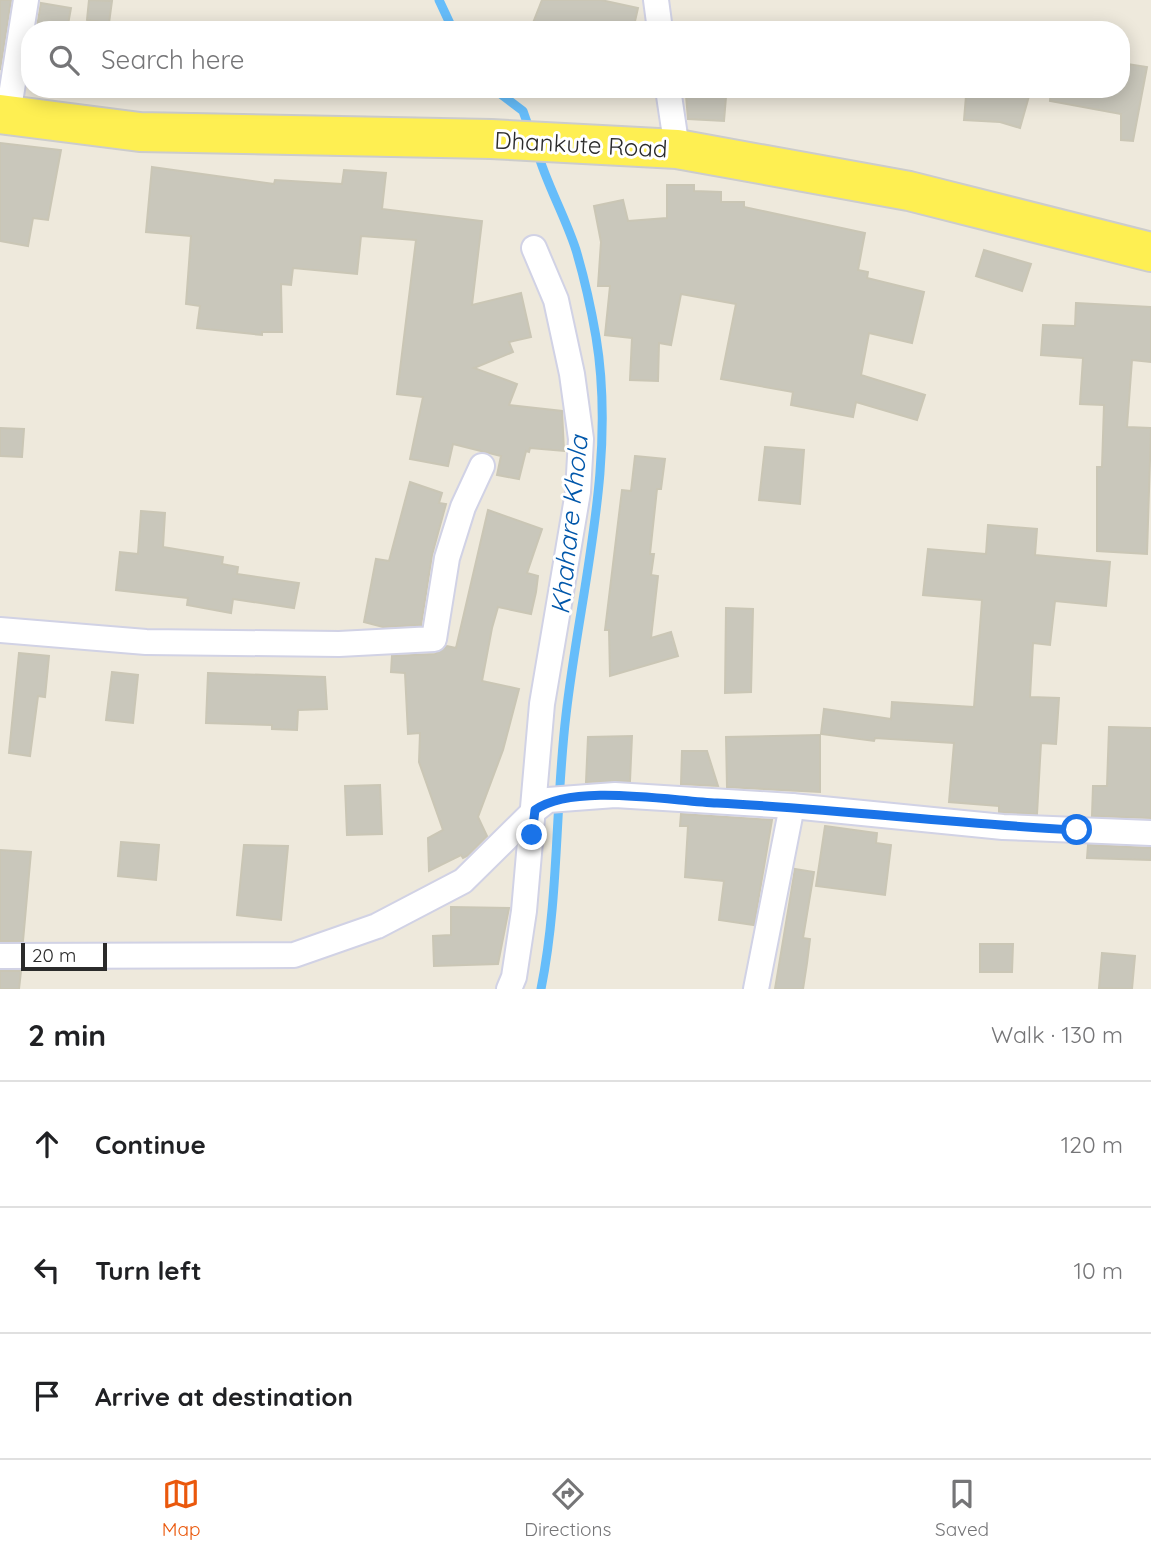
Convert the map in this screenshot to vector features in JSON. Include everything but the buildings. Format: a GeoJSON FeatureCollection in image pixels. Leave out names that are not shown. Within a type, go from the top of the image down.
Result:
{"type":"FeatureCollection","features":[{"type":"Feature","properties":{"kind":"main road","name":"Dhankute Road"},"geometry":{"type":"LineString","coordinates":[[4,114],[140,132],[508,140],[677,149],[909,191],[1151,251]]}},
{"type":"Feature","properties":{"kind":"street"},"geometry":{"type":"LineString","coordinates":[[22,21],[26,0]]}},
{"type":"Feature","properties":{"kind":"street"},"geometry":{"type":"LineString","coordinates":[[656,0],[659,21]]}},
{"type":"Feature","properties":{"kind":"street"},"geometry":{"type":"LineString","coordinates":[[4,114],[21,26]]}},
{"type":"Feature","properties":{"kind":"street"},"geometry":{"type":"LineString","coordinates":[[669,98],[677,149]]}},
{"type":"Feature","properties":{"kind":"street"},"geometry":{"type":"LineString","coordinates":[[509,989],[514,976],[542,805],[542,704],[578,492],[581,439],[572,374],[556,300],[534,248]]}},
{"type":"Feature","properties":{"kind":"street"},"geometry":{"type":"LineString","coordinates":[[0,630],[146,642],[339,644],[434,639],[447,558],[463,507],[482,467]]}},
{"type":"Feature","properties":{"kind":"street"},"geometry":{"type":"LineString","coordinates":[[0,956],[294,956],[377,926],[463,881],[542,805],[574,799],[615,795],[792,806],[1003,827],[1151,833]]}},
{"type":"Feature","properties":{"kind":"street"},"geometry":{"type":"LineString","coordinates":[[756,989],[792,806]]}},
{"type":"Feature","properties":{"kind":"waterway","name":"Khahare Khola"},"geometry":{"type":"LineString","coordinates":[[439,0],[449,21]]}},
{"type":"Feature","properties":{"kind":"waterway","name":"Khahare Khola"},"geometry":{"type":"LineString","coordinates":[[506,98],[523,111],[530,131]]}},
{"type":"Feature","properties":{"kind":"waterway","name":"Khahare Khola"},"geometry":{"type":"LineString","coordinates":[[537,151],[572,237],[587,293],[596,337],[602,432],[594,527],[566,715],[551,921],[541,989]]}},
{"type":"Feature","properties":{"kind":"route"},"geometry":{"type":"LineString","coordinates":[[532,835],[535,810],[548,800],[615,795],[792,806],[1003,827],[1077,830]]}}]}
